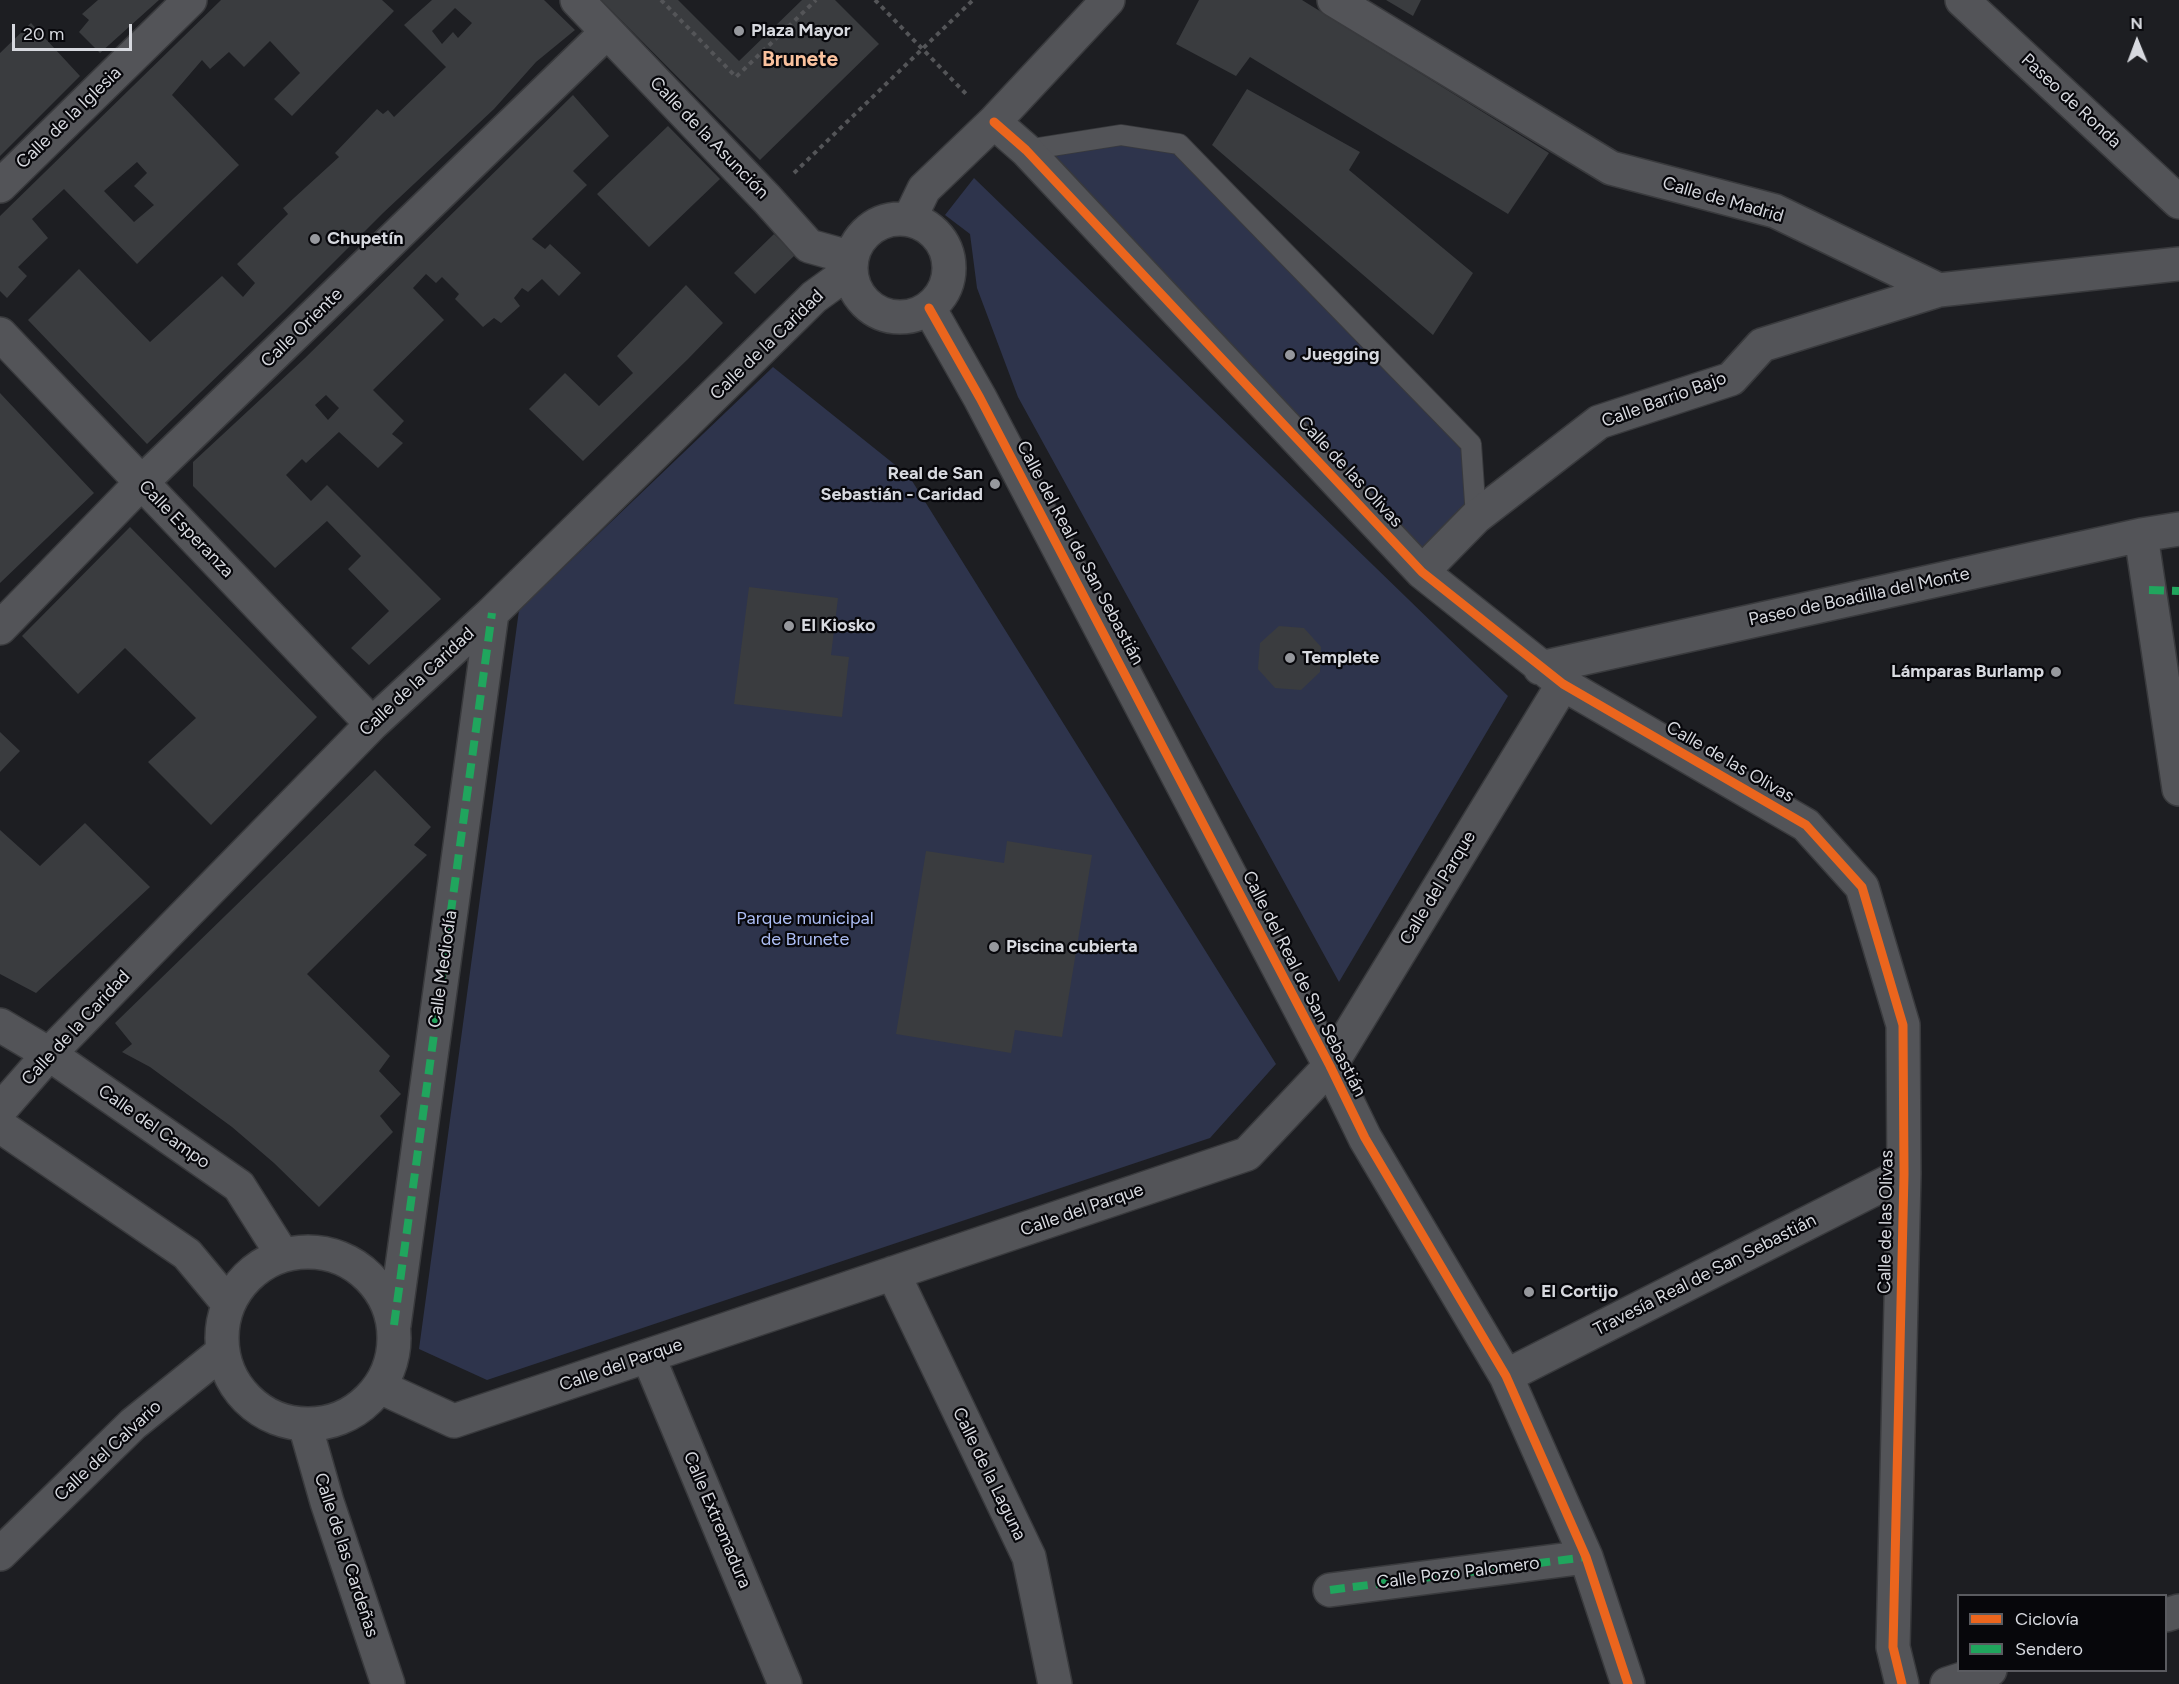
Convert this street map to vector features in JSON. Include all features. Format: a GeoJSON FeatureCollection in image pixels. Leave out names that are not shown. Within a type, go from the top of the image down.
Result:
{"type":"FeatureCollection","features":[{"type":"Feature","properties":{"kind":"street","name":"Calle de la Iglesia"},"geometry":{"type":"LineString","coordinates":[[0,186],[190,0]]}},
{"type":"Feature","properties":{"kind":"street","name":"Calle de la Asunción"},"geometry":{"type":"LineString","coordinates":[[577,0],[809,246],[851,264]]}},
{"type":"Feature","properties":{"kind":"street"},"geometry":{"type":"LineString","coordinates":[[909,220],[924,189],[994,123],[1108,0]]}},
{"type":"Feature","properties":{"kind":"street","name":"Calle de Madrid"},"geometry":{"type":"LineString","coordinates":[[1334,0],[1611,168],[1775,211],[1940,290]]}},
{"type":"Feature","properties":{"kind":"street","name":"Paseo de Ronda"},"geometry":{"type":"LineString","coordinates":[[1962,0],[2179,201]]}},
{"type":"Feature","properties":{"kind":"street","name":"Calle Oriente"},"geometry":{"type":"LineString","coordinates":[[0,628],[141,483],[607,32]]}},
{"type":"Feature","properties":{"kind":"street","name":"Calle de las Olivas"},"geometry":{"type":"LineString","coordinates":[[994,123],[1026,150],[1422,572],[1552,676],[1806,825],[1862,887],[1903,1025],[1904,1174],[1893,1647],[1902,1684]]}},
{"type":"Feature","properties":{"kind":"street"},"geometry":{"type":"LineString","coordinates":[[890,220],[909,220],[927,227],[941,240],[948,258],[949,276],[942,294],[929,308],[913,315],[896,317],[879,313],[864,302],[855,288],[851,264],[859,240],[873,227],[890,220]]}},
{"type":"Feature","properties":{"kind":"street","name":"Calle de la Caridad"},"geometry":{"type":"LineString","coordinates":[[0,1110],[49,1054],[372,724],[492,613],[814,297],[851,264]]}},
{"type":"Feature","properties":{"kind":"street"},"geometry":{"type":"LineString","coordinates":[[1940,290],[2179,264]]}},
{"type":"Feature","properties":{"kind":"street","name":"Calle Barrio Bajo"},"geometry":{"type":"LineString","coordinates":[[1422,572],[1476,517],[1599,422],[1731,379],[1762,345],[1940,290]]}},
{"type":"Feature","properties":{"kind":"street","name":"Calle del Real de San Sebastián"},"geometry":{"type":"LineString","coordinates":[[929,308],[985,407],[1330,1066],[1365,1138],[1506,1376],[1586,1557],[1627,1684]]}},
{"type":"Feature","properties":{"kind":"street","name":"Calle Esperanza"},"geometry":{"type":"LineString","coordinates":[[0,334],[372,724]]}},
{"type":"Feature","properties":{"kind":"street","name":"Paseo de Boadilla del Monte"},"geometry":{"type":"LineString","coordinates":[[1552,676],[2141,535],[2179,529]]}},
{"type":"Feature","properties":{"kind":"street"},"geometry":{"type":"LineString","coordinates":[[2141,535],[2179,789]]}},
{"type":"Feature","properties":{"kind":"street","name":"Calle Mediodía"},"geometry":{"type":"LineString","coordinates":[[394,1325],[492,613]]}},
{"type":"Feature","properties":{"kind":"street","name":"Calle del Parque"},"geometry":{"type":"LineString","coordinates":[[380,1387],[454,1421],[1247,1154],[1330,1066],[1552,676]]}},
{"type":"Feature","properties":{"kind":"street","name":"Calle del Campo"},"geometry":{"type":"LineString","coordinates":[[0,1026],[49,1054],[239,1186],[282,1254]]}},
{"type":"Feature","properties":{"kind":"street"},"geometry":{"type":"LineString","coordinates":[[0,1126],[187,1254],[227,1302]]}},
{"type":"Feature","properties":{"kind":"street","name":"Travesía Real de San Sebastián"},"geometry":{"type":"LineString","coordinates":[[1506,1376],[1904,1174]]}},
{"type":"Feature","properties":{"kind":"street"},"geometry":{"type":"LineString","coordinates":[[319,1251],[355,1264],[381,1290],[394,1325],[393,1358],[380,1387],[348,1416],[305,1425],[266,1415],[236,1390],[221,1353],[227,1302],[249,1272],[282,1254],[319,1251]]}},
{"type":"Feature","properties":{"kind":"street","name":"Calle de la Laguna"},"geometry":{"type":"LineString","coordinates":[[893,1273],[1029,1557],[1055,1684]]}},
{"type":"Feature","properties":{"kind":"street","name":"Calle del Calvario"},"geometry":{"type":"LineString","coordinates":[[0,1554],[133,1424],[221,1353]]}},
{"type":"Feature","properties":{"kind":"street","name":"Calle Extremadura"},"geometry":{"type":"LineString","coordinates":[[648,1356],[785,1684]]}},
{"type":"Feature","properties":{"kind":"street","name":"Calle de las Cardeñas"},"geometry":{"type":"LineString","coordinates":[[305,1425],[327,1502],[388,1684]]}},
{"type":"Feature","properties":{"kind":"street","name":"Calle Pozo Palomero"},"geometry":{"type":"LineString","coordinates":[[1330,1590],[1586,1557]]}},
{"type":"Feature","properties":{"kind":"street"},"geometry":{"type":"LineString","coordinates":[[1947,1684],[1987,1672]]}},
{"type":"Feature","properties":{"kind":"lane"},"geometry":{"type":"LineString","coordinates":[[1026,150],[1121,135],[1179,144],[1472,444],[1476,517]]}},
{"type":"Feature","properties":{"kind":"path"},"geometry":{"type":"LineString","coordinates":[[661,0],[736,77],[816,0]]}},
{"type":"Feature","properties":{"kind":"path"},"geometry":{"type":"LineString","coordinates":[[875,0],[994,123]]}},
{"type":"Feature","properties":{"kind":"path"},"geometry":{"type":"LineString","coordinates":[[767,199],[972,0]]}},
{"type":"Feature","properties":{"kind":"green space"},"geometry":{"type":"Polygon","coordinates":[[[1121,135],[1179,144],[1471,444],[1476,517],[1422,572],[1026,150],[1121,135]]]}},
{"type":"Feature","properties":{"kind":"green space"},"geometry":{"type":"Polygon","coordinates":[[[974,178],[1508,696],[1339,982],[1018,397],[977,288],[970,234],[945,215],[974,178]]]}},
{"type":"Feature","properties":{"kind":"green space","name":"Parque municipal de Brunete"},"geometry":{"type":"Polygon","coordinates":[[[773,367],[909,476],[1276,1064],[1210,1138],[487,1380],[419,1349],[519,610],[773,367]]]}},
{"type":"Feature","properties":{"kind":"building"},"geometry":{"type":"Polygon","coordinates":[[[98,0],[159,0],[100,53],[79,32],[89,20],[82,14],[98,0]]]}},
{"type":"Feature","properties":{"kind":"building"},"geometry":{"type":"Polygon","coordinates":[[[221,0],[382,0],[394,11],[292,116],[274,99],[300,73],[270,41],[244,67],[229,52],[210,69],[202,60],[172,95],[239,165],[137,264],[64,189],[32,219],[48,238],[18,267],[27,276],[7,298],[0,291],[0,216],[221,0]],[[137,162],[104,191],[134,222],[154,205],[134,186],[147,173],[137,162]]]}},
{"type":"Feature","properties":{"kind":"building"},"geometry":{"type":"Polygon","coordinates":[[[432,0],[544,0],[575,30],[536,62],[494,109],[383,213],[147,444],[28,320],[79,269],[150,342],[222,276],[243,297],[255,283],[237,264],[288,214],[283,208],[339,157],[335,153],[377,109],[383,114],[388,110],[394,117],[446,67],[404,25],[432,0]],[[455,8],[432,31],[442,44],[453,32],[458,38],[472,23],[455,8]]]}},
{"type":"Feature","properties":{"kind":"building"},"geometry":{"type":"Polygon","coordinates":[[[601,0],[678,0],[739,61],[802,0],[835,0],[879,44],[760,160],[601,0]]]}},
{"type":"Feature","properties":{"kind":"building"},"geometry":{"type":"Polygon","coordinates":[[[1199,0],[1302,0],[1549,153],[1508,214],[1250,57],[1236,76],[1176,44],[1199,0]]]}},
{"type":"Feature","properties":{"kind":"building"},"geometry":{"type":"Polygon","coordinates":[[[1386,0],[1421,0],[1413,16],[1386,0]]]}},
{"type":"Feature","properties":{"kind":"building"},"geometry":{"type":"Polygon","coordinates":[[[31,23],[80,76],[0,156],[0,53],[31,23]]]}},
{"type":"Feature","properties":{"kind":"building"},"geometry":{"type":"Polygon","coordinates":[[[1247,89],[1360,152],[1349,170],[1473,273],[1433,335],[1212,145],[1247,89]]]}},
{"type":"Feature","properties":{"kind":"building"},"geometry":{"type":"Polygon","coordinates":[[[573,95],[609,136],[573,171],[587,185],[532,239],[545,249],[550,244],[581,273],[559,296],[542,279],[528,292],[522,288],[514,298],[520,306],[501,323],[494,318],[483,327],[455,299],[459,294],[442,277],[436,283],[426,274],[413,288],[444,320],[373,390],[404,421],[392,434],[403,443],[378,468],[339,432],[306,463],[302,459],[286,475],[311,501],[327,485],[441,599],[369,665],[351,648],[389,611],[348,569],[361,556],[327,521],[275,568],[193,486],[193,462],[305,358],[573,95]],[[326,395],[315,405],[328,420],[339,408],[326,395]]]}},
{"type":"Feature","properties":{"kind":"building"},"geometry":{"type":"Polygon","coordinates":[[[668,126],[720,179],[649,247],[597,194],[668,126]]]}},
{"type":"Feature","properties":{"kind":"building"},"geometry":{"type":"Polygon","coordinates":[[[774,234],[795,255],[755,294],[734,273],[774,234]]]}},
{"type":"Feature","properties":{"kind":"building"},"geometry":{"type":"Polygon","coordinates":[[[686,285],[723,323],[583,461],[529,409],[565,373],[599,406],[633,373],[617,356],[686,285]]]}},
{"type":"Feature","properties":{"kind":"building"},"geometry":{"type":"Polygon","coordinates":[[[0,393],[94,493],[0,583],[0,393]]]}},
{"type":"Feature","properties":{"kind":"building"},"geometry":{"type":"Polygon","coordinates":[[[130,527],[317,717],[211,825],[148,762],[196,718],[125,648],[78,694],[22,636],[130,527]]]}},
{"type":"Feature","properties":{"kind":"building","name":"El Kiosko"},"geometry":{"type":"Polygon","coordinates":[[[749,587],[838,598],[831,655],[849,657],[842,717],[734,704],[749,587]]]}},
{"type":"Feature","properties":{"kind":"building","name":"Templete"},"geometry":{"type":"Polygon","coordinates":[[[1279,626],[1304,628],[1321,647],[1320,672],[1301,690],[1275,688],[1258,669],[1260,643],[1279,626]]]}},
{"type":"Feature","properties":{"kind":"building"},"geometry":{"type":"Polygon","coordinates":[[[0,732],[20,751],[0,772],[0,732]]]}},
{"type":"Feature","properties":{"kind":"building"},"geometry":{"type":"Polygon","coordinates":[[[375,770],[431,827],[414,845],[427,855],[307,974],[390,1056],[379,1071],[401,1094],[380,1116],[393,1132],[319,1207],[274,1163],[232,1127],[150,1067],[122,1052],[132,1044],[115,1023],[375,770]]]}},
{"type":"Feature","properties":{"kind":"building"},"geometry":{"type":"Polygon","coordinates":[[[85,823],[150,887],[36,993],[0,974],[0,830],[40,866],[85,823]]]}},
{"type":"Feature","properties":{"kind":"building","name":"Piscina cubierta"},"geometry":{"type":"Polygon","coordinates":[[[1007,841],[1092,855],[1062,1037],[1015,1030],[1011,1053],[896,1034],[926,851],[1004,863],[1007,841]]]}},
{"type":"Feature","properties":{"kind":"marked path"},"geometry":{"type":"LineString","coordinates":[[2149,590],[2179,591]]}},
{"type":"Feature","properties":{"kind":"marked path"},"geometry":{"type":"LineString","coordinates":[[394,1325],[492,613]]}},
{"type":"Feature","properties":{"kind":"marked path"},"geometry":{"type":"LineString","coordinates":[[1330,1590],[1586,1557]]}},
{"type":"Feature","properties":{"kind":"cycle path"},"geometry":{"type":"LineString","coordinates":[[994,122],[1026,150],[1422,572],[1563,684],[1806,825],[1862,887],[1903,1025],[1904,1174],[1893,1647],[1902,1684]]}},
{"type":"Feature","properties":{"kind":"cycle path"},"geometry":{"type":"LineString","coordinates":[[929,308],[980,398],[1330,1066],[1365,1138],[1506,1376],[1586,1557],[1628,1684]]}},
{"type":"Feature","properties":{"kind":"place","name":"Plaza Mayor"},"geometry":{"type":"Point","coordinates":[739,31]}},
{"type":"Feature","properties":{"kind":"place","name":"Chupetín"},"geometry":{"type":"Point","coordinates":[315,239]}},
{"type":"Feature","properties":{"kind":"place","name":"Juegging"},"geometry":{"type":"Point","coordinates":[1290,355]}},
{"type":"Feature","properties":{"kind":"place","name":"Real de San Sebastián - Caridad"},"geometry":{"type":"Point","coordinates":[995,484]}},
{"type":"Feature","properties":{"kind":"place","name":"El Kiosko"},"geometry":{"type":"Point","coordinates":[789,626]}},
{"type":"Feature","properties":{"kind":"place","name":"Templete"},"geometry":{"type":"Point","coordinates":[1290,658]}},
{"type":"Feature","properties":{"kind":"place","name":"Lámparas Burlamp"},"geometry":{"type":"Point","coordinates":[2056,672]}},
{"type":"Feature","properties":{"kind":"place","name":"Piscina cubierta"},"geometry":{"type":"Point","coordinates":[994,947]}},
{"type":"Feature","properties":{"kind":"place","name":"El Cortijo"},"geometry":{"type":"Point","coordinates":[1529,1292]}},
{"type":"Feature","properties":{"kind":"district","name":"Brunete"},"geometry":{"type":"Point","coordinates":[800,60]}}]}
